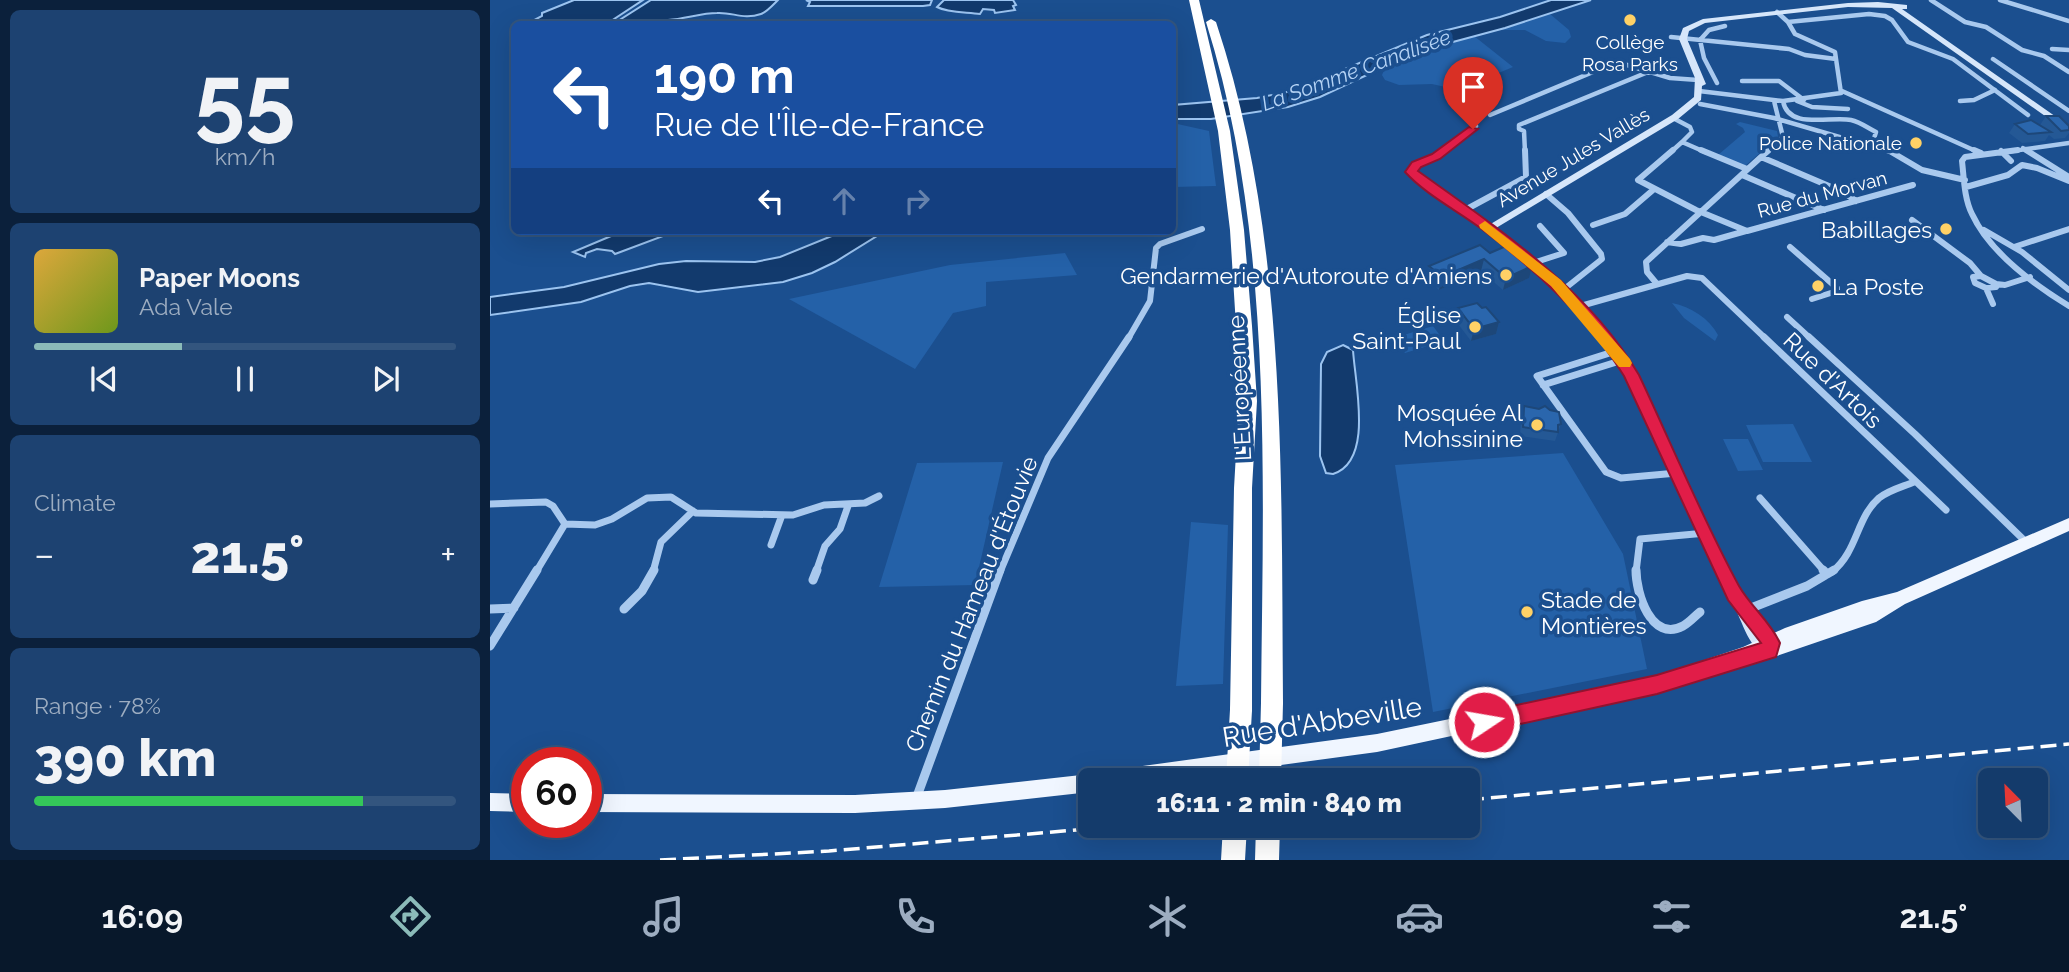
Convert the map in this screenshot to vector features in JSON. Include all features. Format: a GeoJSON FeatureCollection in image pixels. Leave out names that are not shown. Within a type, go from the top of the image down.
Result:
{"type":"FeatureCollection","features":[{"type":"Feature","properties":{"kind":"highway","name":"L'Européenne"},"geometry":{"type":"LineString","coordinates":[[1194,0],[1216,88],[1232,130],[1253,214],[1265,325],[1273,529],[1270,768]]}},
{"type":"Feature","properties":{"kind":"highway","name":"L'Européenne"},"geometry":{"type":"LineString","coordinates":[[1203,0],[1231,87],[1248,401],[1243,488],[1241,710],[1238,768]]}},
{"type":"Feature","properties":{"kind":"highway"},"geometry":{"type":"LineString","coordinates":[[1233,860],[1234,838]]}},
{"type":"Feature","properties":{"kind":"highway"},"geometry":{"type":"LineString","coordinates":[[1267,860],[1268,838]]}},
{"type":"Feature","properties":{"kind":"main road","name":"Rue d'Abbeville"},"geometry":{"type":"LineString","coordinates":[[1199,768],[1337,750],[1434,733],[1657,684],[1763,648],[1870,617],[1899,599],[2069,524]]}},
{"type":"Feature","properties":{"kind":"main road"},"geometry":{"type":"LineString","coordinates":[[602,803],[805,805],[911,801],[981,796],[1078,784]]}},
{"type":"Feature","properties":{"kind":"main road"},"geometry":{"type":"LineString","coordinates":[[490,803],[511,803]]}},
{"type":"Feature","properties":{"kind":"street"},"geometry":{"type":"LineString","coordinates":[[1931,0],[1965,22],[1986,27],[2022,50],[2044,56],[2069,72]]}},
{"type":"Feature","properties":{"kind":"street"},"geometry":{"type":"LineString","coordinates":[[2000,0],[2069,21]]}},
{"type":"Feature","properties":{"kind":"street"},"geometry":{"type":"LineString","coordinates":[[1898,3],[2069,130]]}},
{"type":"Feature","properties":{"kind":"street"},"geometry":{"type":"LineString","coordinates":[[1701,97],[1684,38],[1686,30],[1703,21],[1848,5],[1898,3],[2069,123]]}},
{"type":"Feature","properties":{"kind":"street"},"geometry":{"type":"LineString","coordinates":[[1777,12],[1788,22],[1795,34],[1833,50],[1842,91]]}},
{"type":"Feature","properties":{"kind":"street"},"geometry":{"type":"LineString","coordinates":[[1788,22],[1869,14],[1885,16],[1892,20],[1908,42],[1945,54],[2028,116]]}},
{"type":"Feature","properties":{"kind":"street"},"geometry":{"type":"LineString","coordinates":[[1700,40],[1715,27],[1725,26]]}},
{"type":"Feature","properties":{"kind":"street"},"geometry":{"type":"LineString","coordinates":[[1671,37],[1789,49],[1805,55],[1836,59]]}},
{"type":"Feature","properties":{"kind":"street"},"geometry":{"type":"LineString","coordinates":[[1700,40],[1717,83]]}},
{"type":"Feature","properties":{"kind":"street"},"geometry":{"type":"LineString","coordinates":[[2052,49],[2069,50]]}},
{"type":"Feature","properties":{"kind":"street"},"geometry":{"type":"LineString","coordinates":[[1993,59],[2069,111]]}},
{"type":"Feature","properties":{"kind":"street"},"geometry":{"type":"LineString","coordinates":[[1490,116],[1613,63],[1623,63],[1670,78],[1698,80]]}},
{"type":"Feature","properties":{"kind":"street"},"geometry":{"type":"LineString","coordinates":[[1465,210],[1526,177],[1524,131],[1519,129],[1519,125],[1670,63]]}},
{"type":"Feature","properties":{"kind":"street"},"geometry":{"type":"LineString","coordinates":[[1691,64],[1708,64]]}},
{"type":"Feature","properties":{"kind":"street"},"geometry":{"type":"LineString","coordinates":[[1742,80],[1779,81],[1804,100]]}},
{"type":"Feature","properties":{"kind":"street"},"geometry":{"type":"LineString","coordinates":[[1960,101],[1973,100],[1995,90]]}},
{"type":"Feature","properties":{"kind":"street"},"geometry":{"type":"LineString","coordinates":[[1701,97],[1797,101],[1842,91],[1982,153]]}},
{"type":"Feature","properties":{"kind":"street"},"geometry":{"type":"LineString","coordinates":[[1701,97],[1722,106],[1892,151],[1922,170],[1965,183],[2008,175],[2013,168],[2026,164],[2069,179]]}},
{"type":"Feature","properties":{"kind":"street","name":"Avenue Jules Vallès"},"geometry":{"type":"LineString","coordinates":[[1489,228],[1674,117],[1701,97]]}},
{"type":"Feature","properties":{"kind":"street"},"geometry":{"type":"LineString","coordinates":[[1577,307],[1657,284],[1647,272],[1646,262],[1783,137],[1774,101]]}},
{"type":"Feature","properties":{"kind":"street"},"geometry":{"type":"LineString","coordinates":[[1783,101],[1788,113],[1800,119],[1847,120],[1860,124],[1875,132],[1872,145]]}},
{"type":"Feature","properties":{"kind":"street"},"geometry":{"type":"LineString","coordinates":[[1797,101],[1812,107],[1848,108]]}},
{"type":"Feature","properties":{"kind":"street"},"geometry":{"type":"LineString","coordinates":[[1593,225],[1625,214],[1653,190],[1638,180],[1639,177],[1692,132],[1674,117]]}},
{"type":"Feature","properties":{"kind":"street"},"geometry":{"type":"LineString","coordinates":[[1476,126],[1436,156],[1412,169],[1414,175],[1465,210],[1533,263],[1563,290],[1619,355],[1728,584],[1745,610],[1753,634],[1763,648]]}},
{"type":"Feature","properties":{"kind":"street"},"geometry":{"type":"LineString","coordinates":[[1682,142],[1747,169]]}},
{"type":"Feature","properties":{"kind":"street"},"geometry":{"type":"LineString","coordinates":[[2069,143],[1982,153],[1962,159],[1970,211],[1980,227],[1996,247],[2069,306]]}},
{"type":"Feature","properties":{"kind":"street"},"geometry":{"type":"LineString","coordinates":[[2024,148],[2069,179]]}},
{"type":"Feature","properties":{"kind":"street"},"geometry":{"type":"LineString","coordinates":[[2001,151],[2011,161]]}},
{"type":"Feature","properties":{"kind":"street"},"geometry":{"type":"LineString","coordinates":[[1761,157],[1843,191],[1856,201]]}},
{"type":"Feature","properties":{"kind":"street"},"geometry":{"type":"LineString","coordinates":[[1742,175],[1824,210]]}},
{"type":"Feature","properties":{"kind":"street","name":"Rue du Morvan"},"geometry":{"type":"LineString","coordinates":[[1653,190],[1747,231],[1913,185]]}},
{"type":"Feature","properties":{"kind":"street"},"geometry":{"type":"LineString","coordinates":[[1546,194],[1566,211],[1601,254],[1602,259],[1563,290]]}},
{"type":"Feature","properties":{"kind":"street"},"geometry":{"type":"LineString","coordinates":[[1912,220],[1970,263],[1981,276]]}},
{"type":"Feature","properties":{"kind":"street"},"geometry":{"type":"LineString","coordinates":[[1533,263],[1564,253],[1540,226]]}},
{"type":"Feature","properties":{"kind":"street"},"geometry":{"type":"LineString","coordinates":[[1980,227],[2014,247],[2069,290]]}},
{"type":"Feature","properties":{"kind":"street","name":"Chemin du Hameau d'Étouvie"},"geometry":{"type":"LineString","coordinates":[[911,801],[1013,536],[1048,458],[1142,318],[1150,301],[1156,248],[1160,244],[1202,229]]}},
{"type":"Feature","properties":{"kind":"street"},"geometry":{"type":"LineString","coordinates":[[2014,247],[2069,229]]}},
{"type":"Feature","properties":{"kind":"street"},"geometry":{"type":"LineString","coordinates":[[1667,242],[1681,244],[1703,238],[1714,240],[1747,231]]}},
{"type":"Feature","properties":{"kind":"street"},"geometry":{"type":"LineString","coordinates":[[1790,247],[1837,288],[1812,299]]}},
{"type":"Feature","properties":{"kind":"street","name":"Rue d'Artois"},"geometry":{"type":"LineString","coordinates":[[1657,284],[1697,276],[1946,510]]}},
{"type":"Feature","properties":{"kind":"street"},"geometry":{"type":"LineString","coordinates":[[1993,304],[1986,288],[1973,279],[1976,276],[2005,285],[2030,277]]}},
{"type":"Feature","properties":{"kind":"street"},"geometry":{"type":"LineString","coordinates":[[1986,288],[1994,288],[1996,284]]}},
{"type":"Feature","properties":{"kind":"street"},"geometry":{"type":"LineString","coordinates":[[1787,317],[1915,434],[2027,542]]}},
{"type":"Feature","properties":{"kind":"street"},"geometry":{"type":"LineString","coordinates":[[1543,385],[1619,355]]}},
{"type":"Feature","properties":{"kind":"street"},"geometry":{"type":"LineString","coordinates":[[1619,355],[1537,376],[1606,472],[1621,478],[1677,473]]}},
{"type":"Feature","properties":{"kind":"street"},"geometry":{"type":"LineString","coordinates":[[1745,610],[1777,599],[1839,566],[1857,542],[1864,518],[1876,500],[1914,482]]}},
{"type":"Feature","properties":{"kind":"street"},"geometry":{"type":"LineString","coordinates":[[565,524],[595,525],[612,519],[648,498],[671,497],[693,511],[782,515],[824,505],[848,506],[865,503],[879,496]]}},
{"type":"Feature","properties":{"kind":"street"},"geometry":{"type":"LineString","coordinates":[[1760,498],[1827,574]]}},
{"type":"Feature","properties":{"kind":"street"},"geometry":{"type":"LineString","coordinates":[[490,504],[546,502],[553,506],[565,524]]}},
{"type":"Feature","properties":{"kind":"street"},"geometry":{"type":"LineString","coordinates":[[813,580],[825,546],[840,529],[848,506]]}},
{"type":"Feature","properties":{"kind":"street"},"geometry":{"type":"LineString","coordinates":[[624,609],[638,598],[645,587],[655,568],[656,550],[665,537],[693,511]]}},
{"type":"Feature","properties":{"kind":"street"},"geometry":{"type":"LineString","coordinates":[[771,545],[782,515]]}},
{"type":"Feature","properties":{"kind":"street"},"geometry":{"type":"LineString","coordinates":[[490,646],[565,524]]}},
{"type":"Feature","properties":{"kind":"street"},"geometry":{"type":"LineString","coordinates":[[1700,612],[1690,623],[1678,630],[1655,626],[1648,618],[1637,589],[1634,566],[1640,539],[1706,533]]}},
{"type":"Feature","properties":{"kind":"street"},"geometry":{"type":"LineString","coordinates":[[490,609],[514,608]]}},
{"type":"Feature","properties":{"kind":"shaded area"},"geometry":{"type":"Polygon","coordinates":[[[1550,14],[1569,30],[1571,37],[1565,43],[1546,41],[1525,30],[1498,30],[1550,14]]]}},
{"type":"Feature","properties":{"kind":"shaded area"},"geometry":{"type":"Polygon","coordinates":[[[1474,36],[1513,67],[1465,87],[1450,88],[1432,84],[1399,85],[1385,80],[1382,75],[1385,68],[1438,46],[1474,36]]]}},
{"type":"Feature","properties":{"kind":"shaded area"},"geometry":{"type":"Polygon","coordinates":[[[1740,122],[1777,131],[1778,137],[1745,166],[1718,155],[1745,132],[1736,124],[1740,122]]]}},
{"type":"Feature","properties":{"kind":"shaded area"},"geometry":{"type":"Polygon","coordinates":[[[1176,124],[1209,131],[1216,186],[1176,187],[1176,124]]]}},
{"type":"Feature","properties":{"kind":"shaded area"},"geometry":{"type":"Polygon","coordinates":[[[1065,253],[1077,275],[986,282],[986,306],[953,313],[915,369],[789,299],[950,265],[1065,253]]]}},
{"type":"Feature","properties":{"kind":"shaded area"},"geometry":{"type":"Polygon","coordinates":[[[1672,303],[1693,310],[1704,318],[1718,335],[1715,341],[1684,318],[1672,303]]]}},
{"type":"Feature","properties":{"kind":"shaded area"},"geometry":{"type":"Polygon","coordinates":[[[1433,326],[1444,341],[1405,353],[1394,338],[1433,326]]]}},
{"type":"Feature","properties":{"kind":"shaded area"},"geometry":{"type":"Polygon","coordinates":[[[1793,424],[1812,462],[1763,462],[1746,425],[1793,424]]]}},
{"type":"Feature","properties":{"kind":"shaded area"},"geometry":{"type":"Polygon","coordinates":[[[1723,439],[1748,439],[1763,470],[1738,471],[1723,439]]]}},
{"type":"Feature","properties":{"kind":"shaded area","name":"Stade de Montières"},"geometry":{"type":"Polygon","coordinates":[[[1563,453],[1623,554],[1647,669],[1433,712],[1395,465],[1563,453]]]}},
{"type":"Feature","properties":{"kind":"shaded area"},"geometry":{"type":"Polygon","coordinates":[[[1003,462],[975,585],[879,587],[917,463],[1003,462]]]}},
{"type":"Feature","properties":{"kind":"shaded area"},"geometry":{"type":"Polygon","coordinates":[[[1191,522],[1228,525],[1223,684],[1176,686],[1191,522]]]}},
{"type":"Feature","properties":{"kind":"water"},"geometry":{"type":"Polygon","coordinates":[[[574,0],[643,0],[611,21],[533,21],[542,16],[542,13],[574,0]]]}},
{"type":"Feature","properties":{"kind":"water"},"geometry":{"type":"Polygon","coordinates":[[[651,0],[778,0],[765,12],[755,16],[717,13],[662,21],[618,21],[651,0]]]}},
{"type":"Feature","properties":{"kind":"water"},"geometry":{"type":"Polygon","coordinates":[[[806,0],[932,0],[930,5],[923,6],[808,6],[810,2],[806,0]]]}},
{"type":"Feature","properties":{"kind":"water"},"geometry":{"type":"Polygon","coordinates":[[[944,0],[1013,0],[1016,5],[1013,6],[1015,10],[995,13],[994,10],[983,9],[980,14],[937,7],[944,0]]]}},
{"type":"Feature","properties":{"kind":"water","name":"La Somme Canalisée"},"geometry":{"type":"Polygon","coordinates":[[[1551,0],[1591,0],[1403,58],[1320,97],[1288,107],[1211,119],[1176,119],[1176,105],[1257,98],[1292,91],[1427,35],[1500,17],[1551,0]]]}},
{"type":"Feature","properties":{"kind":"water"},"geometry":{"type":"Polygon","coordinates":[[[613,235],[666,235],[615,254],[597,249],[586,253],[585,257],[573,252],[613,235]]]}},
{"type":"Feature","properties":{"kind":"water"},"geometry":{"type":"Polygon","coordinates":[[[834,235],[879,235],[835,262],[783,282],[698,292],[649,283],[630,286],[581,302],[490,315],[490,297],[564,287],[659,264],[686,261],[755,262],[780,257],[834,235]]]}},
{"type":"Feature","properties":{"kind":"water"},"geometry":{"type":"Polygon","coordinates":[[[1343,345],[1353,350],[1358,438],[1354,454],[1346,466],[1333,474],[1326,473],[1320,456],[1321,364],[1327,352],[1343,345]]]}},
{"type":"Feature","properties":{"kind":"building"},"geometry":{"type":"Polygon","coordinates":[[[2046,116],[2059,116],[2069,126],[2069,130],[2061,131],[2046,116]]]}},
{"type":"Feature","properties":{"kind":"building"},"geometry":{"type":"Polygon","coordinates":[[[2031,120],[2051,132],[2028,134],[2015,124],[2031,120]]]}},
{"type":"Feature","properties":{"kind":"building"},"geometry":{"type":"Polygon","coordinates":[[[1480,245],[1490,253],[1506,246],[1532,266],[1506,278],[1484,259],[1442,277],[1429,266],[1480,245]]]}},
{"type":"Feature","properties":{"kind":"building"},"geometry":{"type":"Polygon","coordinates":[[[1477,303],[1482,308],[1486,307],[1499,322],[1474,329],[1458,308],[1477,303]]]}},
{"type":"Feature","properties":{"kind":"building"},"geometry":{"type":"Polygon","coordinates":[[[1524,406],[1539,409],[1545,406],[1559,412],[1561,424],[1558,425],[1558,432],[1523,427],[1524,406]]]}},
{"type":"Feature","properties":{"kind":"railway"},"geometry":{"type":"LineString","coordinates":[[1480,799],[2069,744]]}},
{"type":"Feature","properties":{"kind":"railway"},"geometry":{"type":"LineString","coordinates":[[660,860],[829,851],[1078,830]]}},
{"type":"Feature","properties":{"kind":"slow traffic"},"geometry":{"type":"LineString","coordinates":[[1485,225],[1556,283],[1625,363]]}},
{"type":"Feature","properties":{"kind":"place","name":"Collège Rosa Parks"},"geometry":{"type":"Point","coordinates":[1630,20]}},
{"type":"Feature","properties":{"kind":"place","name":"Police Nationale"},"geometry":{"type":"Point","coordinates":[1916,143]}},
{"type":"Feature","properties":{"kind":"place","name":"Babillages"},"geometry":{"type":"Point","coordinates":[1946,229]}},
{"type":"Feature","properties":{"kind":"place","name":"Gendarmerie d'Autoroute d'Amiens"},"geometry":{"type":"Point","coordinates":[1506,275]}},
{"type":"Feature","properties":{"kind":"place","name":"La Poste"},"geometry":{"type":"Point","coordinates":[1818,286]}},
{"type":"Feature","properties":{"kind":"place","name":"Église Saint-Paul"},"geometry":{"type":"Point","coordinates":[1475,327]}},
{"type":"Feature","properties":{"kind":"place","name":"Mosquée Al Mohssinine"},"geometry":{"type":"Point","coordinates":[1537,425]}},
{"type":"Feature","properties":{"kind":"place","name":"Stade de Montières"},"geometry":{"type":"Point","coordinates":[1527,612]}},
{"type":"Feature","properties":{"kind":"route"},"geometry":{"type":"LineString","coordinates":[[1473,129],[1436,156],[1417,165],[1411,172],[1489,228],[1556,283],[1623,360],[1723,573],[1734,594],[1764,630],[1771,643],[1769,650],[1747,654],[1657,684],[1484,722]]}}]}
